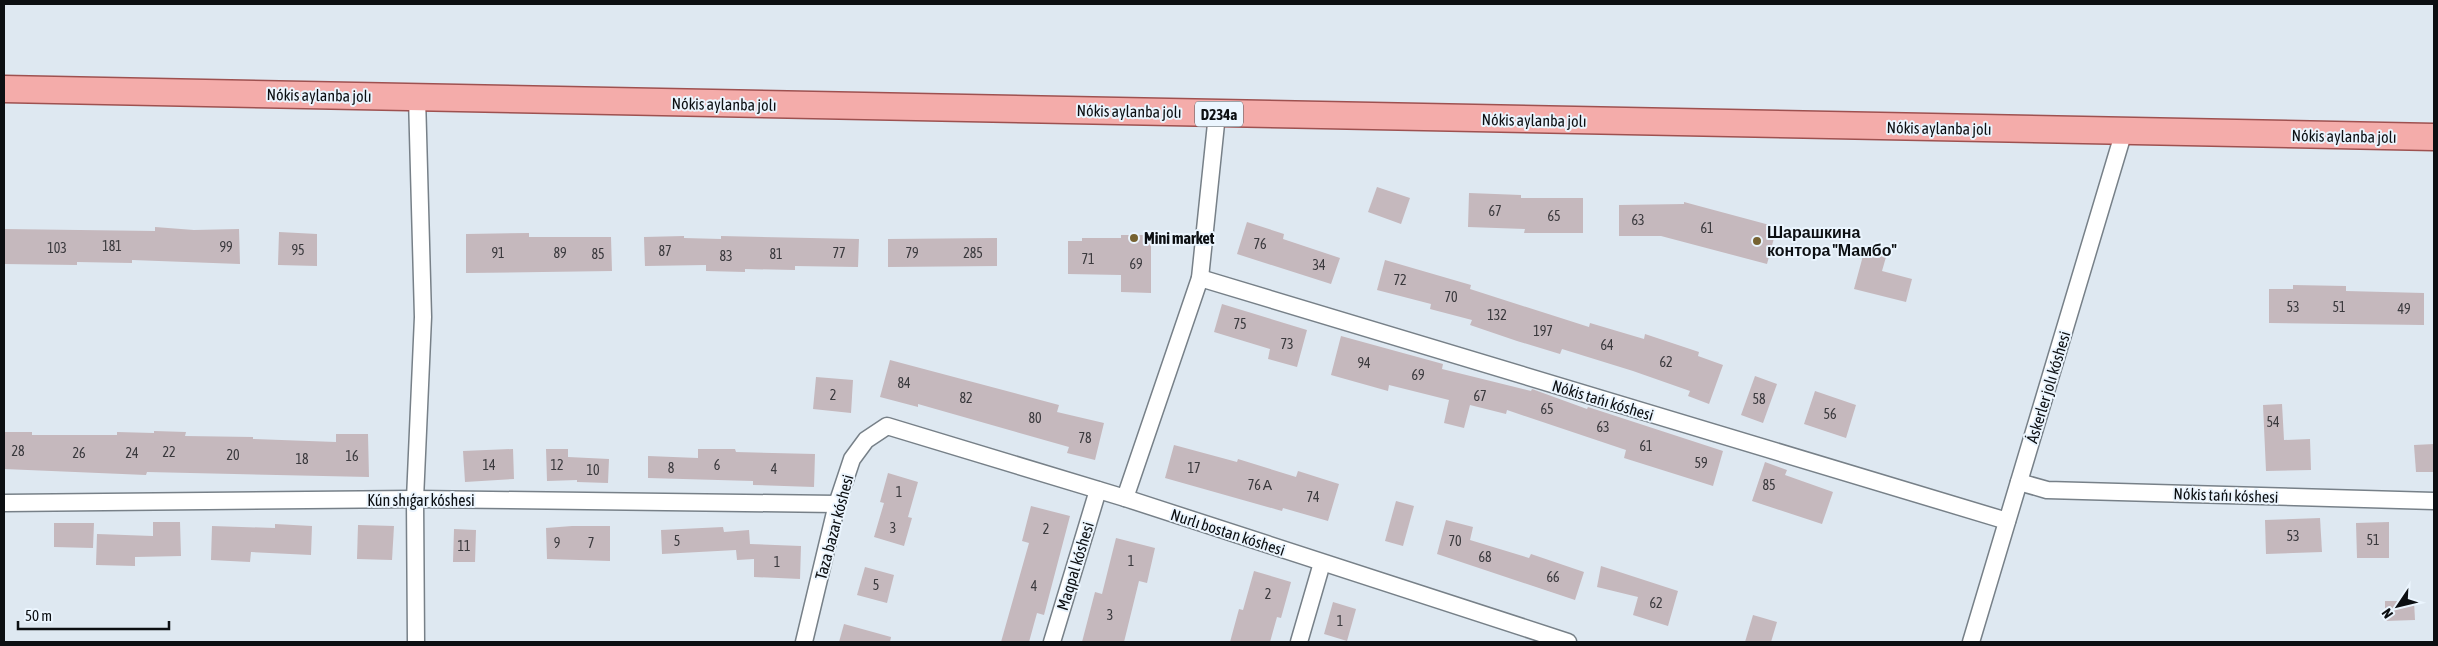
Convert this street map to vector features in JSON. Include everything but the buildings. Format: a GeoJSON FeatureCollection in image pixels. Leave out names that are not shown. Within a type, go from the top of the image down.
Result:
{"type":"FeatureCollection","features":[{"type":"Feature","properties":{"kind":"main road","name":"Nókis aylanba jolı"},"geometry":{"type":"LineString","coordinates":[[4,89],[2434,138]]}},
{"type":"Feature","properties":{"kind":"street"},"geometry":{"type":"LineString","coordinates":[[416,642],[415,499],[423,316],[417,97]]}},
{"type":"Feature","properties":{"kind":"street"},"geometry":{"type":"LineString","coordinates":[[1125,498],[1200,278],[1217,114]]}},
{"type":"Feature","properties":{"kind":"street","name":"Áskerler jolı kóshesi"},"geometry":{"type":"LineString","coordinates":[[1971,642],[2124,132]]}},
{"type":"Feature","properties":{"kind":"street","name":"Nókis tańı kóshesi"},"geometry":{"type":"LineString","coordinates":[[1200,278],[2007,522]]}},
{"type":"Feature","properties":{"kind":"street","name":"Nurlı bostan kóshesi"},"geometry":{"type":"LineString","coordinates":[[887,426],[1125,498],[1322,563],[1529,637],[1568,642]]}},
{"type":"Feature","properties":{"kind":"street","name":"Taza bazar kóshesi"},"geometry":{"type":"LineString","coordinates":[[804,642],[838,504],[852,459],[866,440],[887,426]]}},
{"type":"Feature","properties":{"kind":"street","name":"Nókis tańı kóshesi"},"geometry":{"type":"LineString","coordinates":[[2019,482],[2047,490],[2434,501]]}},
{"type":"Feature","properties":{"kind":"street","name":"Maqpal kóshesi"},"geometry":{"type":"LineString","coordinates":[[1052,642],[1098,490]]}},
{"type":"Feature","properties":{"kind":"street","name":"Kún shıǵar kóshesi"},"geometry":{"type":"LineString","coordinates":[[4,503],[415,499],[838,504]]}},
{"type":"Feature","properties":{"kind":"street"},"geometry":{"type":"LineString","coordinates":[[1298,642],[1322,563]]}},
{"type":"Feature","properties":{"kind":"place","name":"Mini market"},"geometry":{"type":"Point","coordinates":[1134,238]}},
{"type":"Feature","properties":{"kind":"place","name":"Шарашкина контора \"Мамбо\""},"geometry":{"type":"Point","coordinates":[1757,241]}}]}
